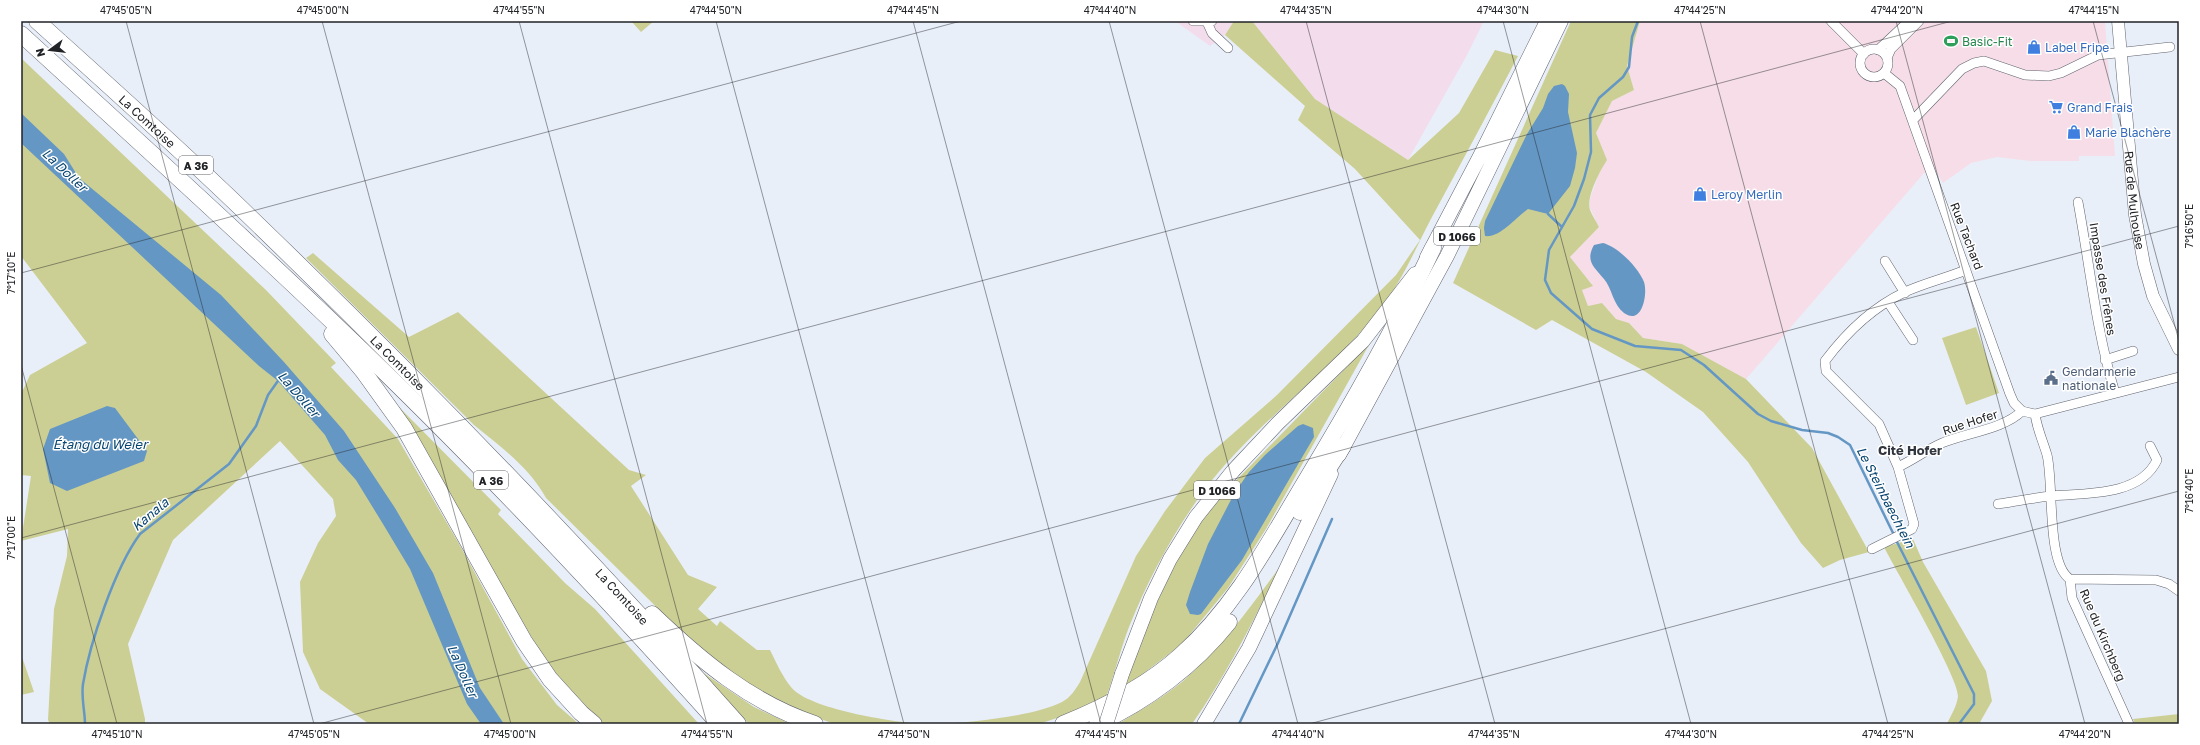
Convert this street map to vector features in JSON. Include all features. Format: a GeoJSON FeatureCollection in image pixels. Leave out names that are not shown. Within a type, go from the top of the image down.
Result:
{"type":"FeatureCollection","features":[{"type":"Feature","properties":{"kind":"highway","name":"La Comtoise"},"geometry":{"type":"LineString","coordinates":[[37,21],[249,216],[350,314],[571,541],[738,724]]}},
{"type":"Feature","properties":{"kind":"highway","name":"D 1066"},"geometry":{"type":"LineString","coordinates":[[1106,724],[1122,674],[1151,598],[1170,559],[1196,517],[1232,471],[1278,423],[1363,341],[1400,295],[1433,248],[1547,21]]}},
{"type":"Feature","properties":{"kind":"highway","name":"D 1066"},"geometry":{"type":"LineString","coordinates":[[1204,724],[1249,648],[1343,446],[1447,256],[1561,21]]}},
{"type":"Feature","properties":{"kind":"highway","name":"La Comtoise"},"geometry":{"type":"LineString","coordinates":[[21,34],[292,284],[452,440],[591,584],[719,724]]}},
{"type":"Feature","properties":{"kind":"highway"},"geometry":{"type":"LineString","coordinates":[[1063,724],[1099,710],[1137,687],[1180,656],[1216,620],[1246,582],[1376,361],[1410,298],[1433,248]]}},
{"type":"Feature","properties":{"kind":"highway"},"geometry":{"type":"LineString","coordinates":[[292,284],[300,303],[336,338],[404,428],[524,641],[550,679],[581,713],[594,724]]}},
{"type":"Feature","properties":{"kind":"highway"},"geometry":{"type":"LineString","coordinates":[[1097,724],[1124,712],[1166,683],[1195,657],[1223,628],[1255,588],[1343,446]]}},
{"type":"Feature","properties":{"kind":"highway"},"geometry":{"type":"LineString","coordinates":[[571,541],[596,557],[669,630],[725,678],[763,702],[815,724]]}},
{"type":"Feature","properties":{"kind":"main road","name":"Rue de Mulhouse"},"geometry":{"type":"LineString","coordinates":[[2118,21],[2136,215],[2144,264],[2153,296],[2179,349]]}},
{"type":"Feature","properties":{"kind":"street"},"geometry":{"type":"LineString","coordinates":[[1193,21],[1209,22],[1212,33],[1228,48]]}},
{"type":"Feature","properties":{"kind":"street"},"geometry":{"type":"LineString","coordinates":[[1831,21],[1864,54]]}},
{"type":"Feature","properties":{"kind":"street"},"geometry":{"type":"LineString","coordinates":[[1878,50],[1909,21]]}},
{"type":"Feature","properties":{"kind":"street"},"geometry":{"type":"LineString","coordinates":[[1887,58],[1878,50],[1870,50],[1864,54],[1860,62],[1864,73],[1876,77],[1884,73],[1888,66],[1887,58],[1891,49],[1919,21]]}},
{"type":"Feature","properties":{"kind":"street"},"geometry":{"type":"LineString","coordinates":[[1913,120],[1962,69],[1974,63],[1984,61],[1994,63],[2012,72],[2037,77],[2061,73],[2092,57],[2121,52],[2170,47]]}},
{"type":"Feature","properties":{"kind":"street","name":"Rue Tachard"},"geometry":{"type":"LineString","coordinates":[[1884,73],[1900,86],[2010,394],[2014,403],[2022,411]]}},
{"type":"Feature","properties":{"kind":"street","name":"Impasse des Frênes"},"geometry":{"type":"LineString","coordinates":[[2078,202],[2090,262],[2098,329],[2115,393]]}},
{"type":"Feature","properties":{"kind":"street"},"geometry":{"type":"LineString","coordinates":[[1885,261],[1905,293]]}},
{"type":"Feature","properties":{"kind":"street"},"geometry":{"type":"LineString","coordinates":[[1872,549],[1899,534],[1912,529],[1914,524],[1898,467],[1879,424],[1826,371],[1824,366],[1831,353],[1854,328],[1888,302],[1905,293],[1966,270]]}},
{"type":"Feature","properties":{"kind":"street"},"geometry":{"type":"LineString","coordinates":[[1888,302],[1912,340]]}},
{"type":"Feature","properties":{"kind":"street"},"geometry":{"type":"LineString","coordinates":[[2105,360],[2133,351]]}},
{"type":"Feature","properties":{"kind":"street"},"geometry":{"type":"LineString","coordinates":[[2022,411],[2035,414],[2179,377]]}},
{"type":"Feature","properties":{"kind":"street","name":"Rue Hofer"},"geometry":{"type":"LineString","coordinates":[[1898,467],[1942,443],[2008,422],[2022,411]]}},
{"type":"Feature","properties":{"kind":"street","name":"Rue du Kirchberg"},"geometry":{"type":"LineString","coordinates":[[2035,414],[2036,424],[2047,456],[2053,538],[2064,574],[2070,579],[2072,598],[2129,724]]}},
{"type":"Feature","properties":{"kind":"street"},"geometry":{"type":"LineString","coordinates":[[1998,504],[2051,496],[2109,492],[2132,483],[2152,470],[2157,460],[2150,446]]}},
{"type":"Feature","properties":{"kind":"street"},"geometry":{"type":"LineString","coordinates":[[2070,579],[2156,580],[2169,584],[2179,591]]}},
{"type":"Feature","properties":{"kind":"shaded area"},"geometry":{"type":"Polygon","coordinates":[[[1175,21],[1234,21],[1225,35],[1210,46],[1175,21]]]}},
{"type":"Feature","properties":{"kind":"shaded area"},"geometry":{"type":"Polygon","coordinates":[[[1252,21],[1484,21],[1466,57],[1408,160],[1315,99],[1252,21]]]}},
{"type":"Feature","properties":{"kind":"shaded area"},"geometry":{"type":"Polygon","coordinates":[[[1640,21],[2105,21],[2115,156],[2079,156],[2079,161],[2031,161],[1997,157],[1971,163],[1943,183],[1936,172],[1924,173],[1746,379],[1682,344],[1643,338],[1629,323],[1616,319],[1602,303],[1588,306],[1582,290],[1592,285],[1570,257],[1599,227],[1590,208],[1590,199],[1598,176],[1606,160],[1596,133],[1612,101],[1634,90],[1627,66],[1640,21]]]}},
{"type":"Feature","properties":{"kind":"green space"},"geometry":{"type":"Polygon","coordinates":[[[631,21],[654,21],[641,32],[631,21]]]}},
{"type":"Feature","properties":{"kind":"green space"},"geometry":{"type":"Polygon","coordinates":[[[1234,21],[1252,21],[1315,99],[1408,160],[1459,113],[1495,50],[1518,56],[1403,274],[1389,297],[1362,331],[1341,353],[1275,414],[1233,456],[1213,479],[1188,513],[1166,550],[1137,608],[1106,697],[1069,714],[1039,724],[942,724],[970,722],[1020,715],[1050,707],[1062,702],[1070,696],[1080,682],[1136,556],[1165,511],[1205,458],[1277,395],[1396,275],[1420,240],[1355,169],[1298,120],[1305,106],[1225,35],[1234,21]]]}},
{"type":"Feature","properties":{"kind":"green space"},"geometry":{"type":"Polygon","coordinates":[[[1571,21],[1640,21],[1627,66],[1634,90],[1612,101],[1596,133],[1607,160],[1597,177],[1589,205],[1599,227],[1570,257],[1593,286],[1582,290],[1588,306],[1602,303],[1616,319],[1629,323],[1643,338],[1682,344],[1746,379],[1812,448],[1869,552],[1840,560],[1823,568],[1801,543],[1748,462],[1703,412],[1646,372],[1552,320],[1536,330],[1453,283],[1571,21]]]}},
{"type":"Feature","properties":{"kind":"green space"},"geometry":{"type":"Polygon","coordinates":[[[21,58],[266,290],[336,363],[331,367],[398,439],[458,542],[522,659],[557,705],[579,724],[369,724],[320,689],[303,652],[300,582],[318,543],[336,516],[333,499],[280,441],[173,540],[128,644],[145,724],[50,724],[48,720],[54,609],[67,556],[68,529],[21,541],[31,476],[21,475],[21,394],[30,375],[87,343],[21,256],[21,58]]]}},
{"type":"Feature","properties":{"kind":"green space"},"geometry":{"type":"Polygon","coordinates":[[[313,253],[409,337],[458,312],[629,470],[646,475],[631,486],[688,575],[717,587],[698,609],[717,626],[720,621],[757,650],[770,650],[788,683],[800,695],[832,708],[852,713],[922,724],[834,724],[797,710],[759,692],[706,656],[546,498],[532,477],[514,458],[474,425],[306,258],[313,253]]]}},
{"type":"Feature","properties":{"kind":"green space"},"geometry":{"type":"Polygon","coordinates":[[[1976,327],[1999,393],[1966,405],[1942,338],[1976,327]]]}},
{"type":"Feature","properties":{"kind":"green space"},"geometry":{"type":"Polygon","coordinates":[[[1370,343],[1266,529],[1228,588],[1182,644],[1123,689],[1155,601],[1181,550],[1218,499],[1370,343]]]}},
{"type":"Feature","properties":{"kind":"green space"},"geometry":{"type":"Polygon","coordinates":[[[399,407],[501,510],[498,514],[565,583],[595,609],[699,724],[604,724],[581,705],[549,665],[522,622],[430,459],[396,409],[399,407]]]}},
{"type":"Feature","properties":{"kind":"green space"},"geometry":{"type":"Polygon","coordinates":[[[1913,539],[1923,562],[1986,671],[1992,701],[1979,724],[1947,724],[1955,707],[1958,696],[1955,685],[1938,646],[1884,547],[1913,539]]]}},
{"type":"Feature","properties":{"kind":"green space"},"geometry":{"type":"Polygon","coordinates":[[[1281,565],[1217,686],[1192,724],[1118,724],[1167,693],[1196,669],[1223,641],[1281,565]]]}},
{"type":"Feature","properties":{"kind":"green space"},"geometry":{"type":"Polygon","coordinates":[[[21,654],[34,692],[21,695],[21,654]]]}},
{"type":"Feature","properties":{"kind":"green space"},"geometry":{"type":"Polygon","coordinates":[[[702,672],[754,707],[790,724],[749,724],[702,672]]]}},
{"type":"Feature","properties":{"kind":"green space"},"geometry":{"type":"Polygon","coordinates":[[[2179,714],[2179,724],[2135,724],[2133,719],[2179,714]]]}},
{"type":"Feature","properties":{"kind":"water"},"geometry":{"type":"Polygon","coordinates":[[[1562,84],[1565,86],[1569,94],[1568,112],[1577,153],[1570,186],[1548,214],[1528,209],[1496,234],[1485,236],[1485,221],[1527,134],[1543,108],[1548,94],[1554,86],[1562,84]]]}},
{"type":"Feature","properties":{"kind":"water","name":"La Doller"},"geometry":{"type":"Polygon","coordinates":[[[21,113],[64,154],[79,178],[221,295],[284,362],[344,431],[395,508],[433,573],[480,688],[504,724],[481,724],[467,704],[410,569],[356,480],[338,460],[325,435],[278,381],[259,366],[21,143],[21,113]]]}},
{"type":"Feature","properties":{"kind":"water"},"geometry":{"type":"Polygon","coordinates":[[[1603,243],[1609,245],[1627,258],[1637,270],[1644,282],[1644,301],[1639,312],[1635,315],[1630,316],[1620,310],[1607,283],[1592,264],[1590,255],[1594,245],[1603,243]]]}},
{"type":"Feature","properties":{"kind":"water","name":"Étang du Weier"},"geometry":{"type":"Polygon","coordinates":[[[107,406],[115,408],[147,451],[144,461],[67,491],[50,483],[43,449],[50,429],[107,406]]]}},
{"type":"Feature","properties":{"kind":"water"},"geometry":{"type":"Polygon","coordinates":[[[1303,424],[1313,428],[1314,437],[1242,560],[1201,614],[1190,614],[1186,605],[1190,592],[1208,544],[1234,494],[1249,472],[1265,455],[1298,426],[1303,424]]]}},
{"type":"Feature","properties":{"kind":"waterway","name":"Le Steinbaechlein"},"geometry":{"type":"LineString","coordinates":[[1638,21],[1632,37],[1629,67],[1623,77],[1599,98],[1590,115],[1591,152],[1584,179],[1574,206],[1549,250],[1545,280],[1551,293],[1592,329],[1635,346],[1681,350],[1704,365],[1758,414],[1771,421],[1802,430],[1828,433],[1838,437],[1850,445],[1894,535]]}},
{"type":"Feature","properties":{"kind":"waterway"},"geometry":{"type":"LineString","coordinates":[[1548,214],[1562,227]]}},
{"type":"Feature","properties":{"kind":"waterway","name":"Kanala"},"geometry":{"type":"LineString","coordinates":[[85,724],[83,684],[86,667],[105,606],[113,585],[131,548],[140,534],[229,464],[256,426],[268,395],[280,378]]}},
{"type":"Feature","properties":{"kind":"waterway"},"geometry":{"type":"LineString","coordinates":[[1239,724],[1278,643],[1332,519]]}},
{"type":"Feature","properties":{"kind":"waterway","name":"Le Steinbaechlein"},"geometry":{"type":"LineString","coordinates":[[1896,540],[1974,694],[1974,704],[1959,724]]}},
{"type":"Feature","properties":{"kind":"place","name":"Basic-Fit"},"geometry":{"type":"Point","coordinates":[1951,41]}},
{"type":"Feature","properties":{"kind":"place","name":"Label Fripe"},"geometry":{"type":"Point","coordinates":[2034,47]}},
{"type":"Feature","properties":{"kind":"place","name":"Grand Frais"},"geometry":{"type":"Point","coordinates":[2056,107]}},
{"type":"Feature","properties":{"kind":"place","name":"Marie Blachère"},"geometry":{"type":"Point","coordinates":[2074,132]}},
{"type":"Feature","properties":{"kind":"place","name":"Leroy Merlin"},"geometry":{"type":"Point","coordinates":[1700,194]}},
{"type":"Feature","properties":{"kind":"place","name":"Gendarmerie nationale"},"geometry":{"type":"Point","coordinates":[2051,378]}},
{"type":"Feature","properties":{"kind":"district","name":"Cité Hofer"},"geometry":{"type":"Point","coordinates":[1910,450]}}]}
